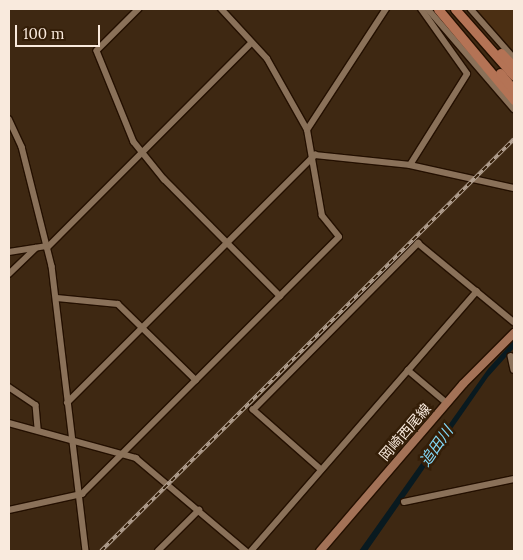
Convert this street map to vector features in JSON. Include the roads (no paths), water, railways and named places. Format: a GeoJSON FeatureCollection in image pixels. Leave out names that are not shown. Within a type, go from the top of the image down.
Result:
{"type":"FeatureCollection","features":[{"type":"Feature","properties":{"kind":"highway"},"geometry":{"type":"LineString","coordinates":[[438,9],[514,100]]}},
{"type":"Feature","properties":{"kind":"highway"},"geometry":{"type":"LineString","coordinates":[[444,9],[514,90]]}},
{"type":"Feature","properties":{"kind":"highway"},"geometry":{"type":"LineString","coordinates":[[456,9],[514,66]]}},
{"type":"Feature","properties":{"kind":"highway"},"geometry":{"type":"LineString","coordinates":[[456,9],[514,76]]}},
{"type":"Feature","properties":{"kind":"main road","name":"岡崎西尾線"},"geometry":{"type":"LineString","coordinates":[[320,551],[479,365],[514,333]]}},
{"type":"Feature","properties":{"kind":"street"},"geometry":{"type":"LineString","coordinates":[[139,9],[97,51],[141,153],[226,243],[280,296]]}},
{"type":"Feature","properties":{"kind":"street"},"geometry":{"type":"LineString","coordinates":[[9,510],[79,496],[339,237],[322,216],[314,156],[308,130],[267,59],[221,9]]}},
{"type":"Feature","properties":{"kind":"street"},"geometry":{"type":"LineString","coordinates":[[308,130],[386,9]]}},
{"type":"Feature","properties":{"kind":"street"},"geometry":{"type":"LineString","coordinates":[[410,165],[466,74],[421,9]]}},
{"type":"Feature","properties":{"kind":"street"},"geometry":{"type":"LineString","coordinates":[[428,9],[514,109]]}},
{"type":"Feature","properties":{"kind":"street"},"geometry":{"type":"LineString","coordinates":[[471,9],[514,58]]}},
{"type":"Feature","properties":{"kind":"street"},"geometry":{"type":"LineString","coordinates":[[9,252],[47,247],[251,43]]}},
{"type":"Feature","properties":{"kind":"street"},"geometry":{"type":"LineString","coordinates":[[9,119],[22,147],[47,247],[57,298],[71,438],[86,551]]}},
{"type":"Feature","properties":{"kind":"street"},"geometry":{"type":"LineString","coordinates":[[68,403],[314,156],[326,155],[410,165],[514,188]]}},
{"type":"Feature","properties":{"kind":"street"},"geometry":{"type":"LineString","coordinates":[[321,470],[253,410],[418,243],[514,322]]}},
{"type":"Feature","properties":{"kind":"street"},"geometry":{"type":"LineString","coordinates":[[9,274],[36,248]]}},
{"type":"Feature","properties":{"kind":"street"},"geometry":{"type":"LineString","coordinates":[[251,551],[477,290]]}},
{"type":"Feature","properties":{"kind":"street"},"geometry":{"type":"LineString","coordinates":[[57,298],[114,302],[196,380]]}},
{"type":"Feature","properties":{"kind":"street"},"geometry":{"type":"LineString","coordinates":[[511,356],[514,368]]}},
{"type":"Feature","properties":{"kind":"street"},"geometry":{"type":"LineString","coordinates":[[408,370],[447,403]]}},
{"type":"Feature","properties":{"kind":"street"},"geometry":{"type":"LineString","coordinates":[[9,387],[36,405],[38,430]]}},
{"type":"Feature","properties":{"kind":"street"},"geometry":{"type":"LineString","coordinates":[[9,423],[123,453],[150,467],[246,551]]}},
{"type":"Feature","properties":{"kind":"street"},"geometry":{"type":"LineString","coordinates":[[404,502],[514,479]]}},
{"type":"Feature","properties":{"kind":"street"},"geometry":{"type":"LineString","coordinates":[[158,551],[199,510]]}},
{"type":"Feature","properties":{"kind":"water","name":"追田川"},"geometry":{"type":"Polygon","coordinates":[[[514,340],[514,348],[488,377],[367,551],[359,551],[488,369],[514,340]]]}},
{"type":"Feature","properties":{"kind":"railway"},"geometry":{"type":"LineString","coordinates":[[101,551],[514,139]]}}]}
